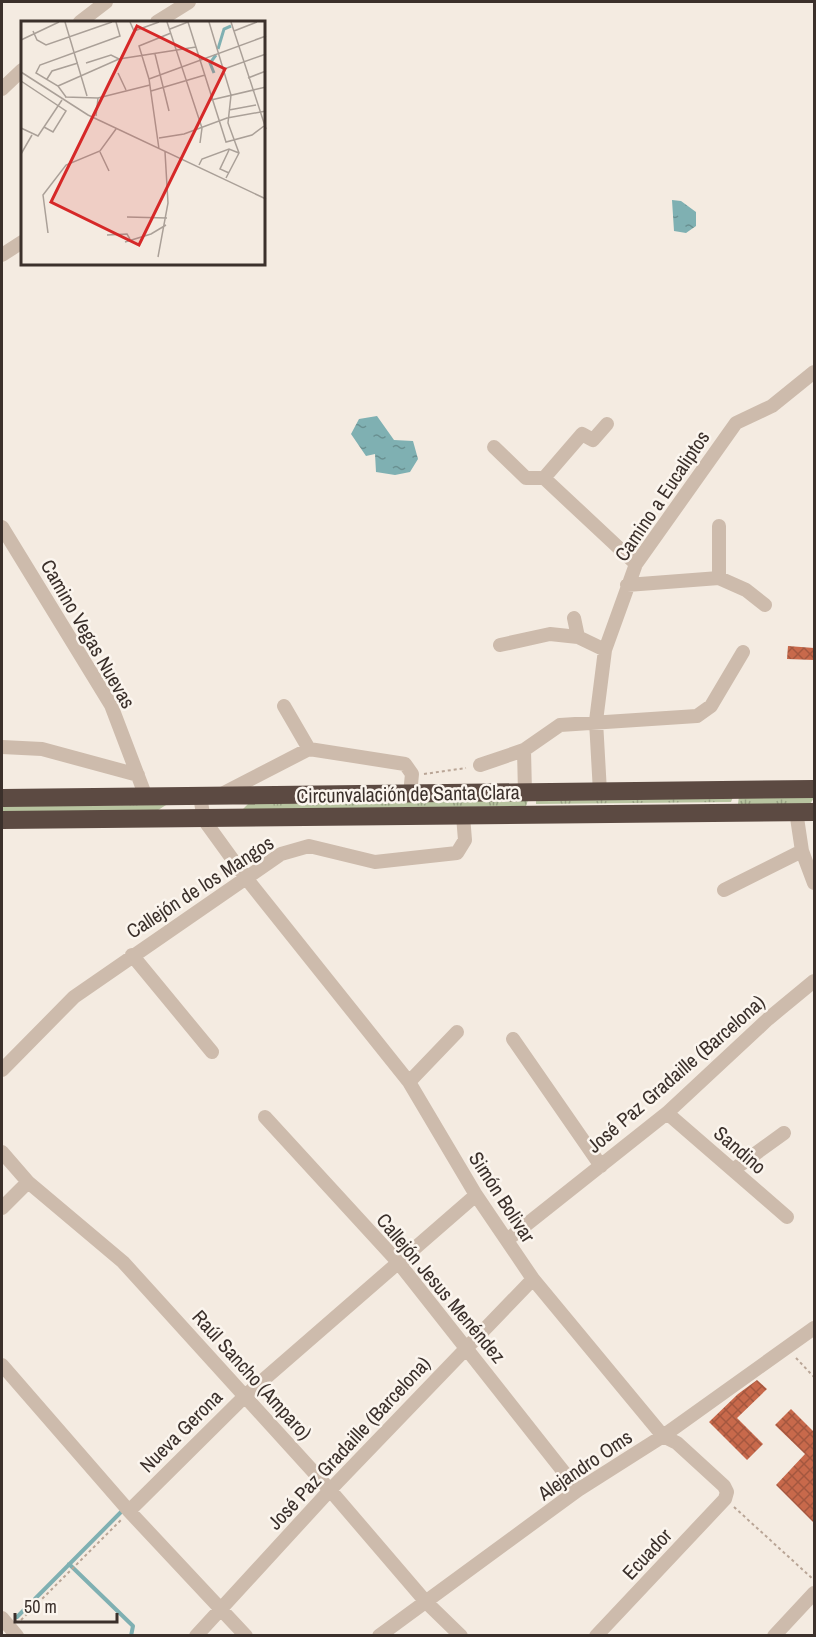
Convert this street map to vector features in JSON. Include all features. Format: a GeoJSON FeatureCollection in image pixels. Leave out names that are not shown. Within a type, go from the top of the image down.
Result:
{"type":"FeatureCollection","features":[{"type":"Feature","properties":{"kind":"highway","name":"Circunvalación de Santa Clara"},"geometry":{"type":"LineString","coordinates":[[2,798],[814,789]]}},
{"type":"Feature","properties":{"kind":"highway","name":"Circunvalación de Santa Clara"},"geometry":{"type":"LineString","coordinates":[[2,820],[204,820],[805,812]]}},
{"type":"Feature","properties":{"kind":"street"},"geometry":{"type":"LineString","coordinates":[[91,20],[106,2]]}},
{"type":"Feature","properties":{"kind":"street"},"geometry":{"type":"LineString","coordinates":[[159,21],[189,2]]}},
{"type":"Feature","properties":{"kind":"street"},"geometry":{"type":"LineString","coordinates":[[2,88],[21,71]]}},
{"type":"Feature","properties":{"kind":"street"},"geometry":{"type":"LineString","coordinates":[[2,255],[21,243]]}},
{"type":"Feature","properties":{"kind":"street","name":"Camino a Eucaliptos"},"geometry":{"type":"LineString","coordinates":[[600,792],[596,721],[605,650],[636,564],[736,423],[772,405],[814,372]]}},
{"type":"Feature","properties":{"kind":"street"},"geometry":{"type":"LineString","coordinates":[[494,447],[526,478],[544,477],[582,434],[593,440],[607,424]]}},
{"type":"Feature","properties":{"kind":"street"},"geometry":{"type":"LineString","coordinates":[[544,477],[636,564]]}},
{"type":"Feature","properties":{"kind":"street"},"geometry":{"type":"LineString","coordinates":[[719,526],[719,578]]}},
{"type":"Feature","properties":{"kind":"street","name":"Camino Vegas Nuevas"},"geometry":{"type":"LineString","coordinates":[[2,527],[111,705],[147,797]]}},
{"type":"Feature","properties":{"kind":"street"},"geometry":{"type":"LineString","coordinates":[[627,585],[719,578],[746,590],[765,605]]}},
{"type":"Feature","properties":{"kind":"street"},"geometry":{"type":"LineString","coordinates":[[574,618],[578,637]]}},
{"type":"Feature","properties":{"kind":"street"},"geometry":{"type":"LineString","coordinates":[[500,645],[550,634],[578,637],[605,650]]}},
{"type":"Feature","properties":{"kind":"street"},"geometry":{"type":"LineString","coordinates":[[480,765],[524,750],[560,725],[697,716],[711,706],[743,652]]}},
{"type":"Feature","properties":{"kind":"street"},"geometry":{"type":"LineString","coordinates":[[284,706],[309,749]]}},
{"type":"Feature","properties":{"kind":"street"},"geometry":{"type":"LineString","coordinates":[[2,747],[42,749],[138,774]]}},
{"type":"Feature","properties":{"kind":"street"},"geometry":{"type":"LineString","coordinates":[[209,796],[309,749],[405,764],[412,774],[410,794]]}},
{"type":"Feature","properties":{"kind":"street"},"geometry":{"type":"LineString","coordinates":[[524,750],[525,793]]}},
{"type":"Feature","properties":{"kind":"street","name":"Simón Bolivar"},"geometry":{"type":"LineString","coordinates":[[209,796],[204,820],[246,878],[409,1082],[476,1195],[533,1279],[663,1436],[677,1443],[724,1486],[727,1492],[725,1499]]}},
{"type":"Feature","properties":{"kind":"street"},"geometry":{"type":"LineString","coordinates":[[805,812],[802,851],[814,883]]}},
{"type":"Feature","properties":{"kind":"street","name":"Callejón de los Mangos"},"geometry":{"type":"LineString","coordinates":[[2,1070],[74,997],[281,854],[309,846],[375,862],[457,853],[465,840],[463,816]]}},
{"type":"Feature","properties":{"kind":"street"},"geometry":{"type":"LineString","coordinates":[[724,890],[802,851]]}},
{"type":"Feature","properties":{"kind":"street"},"geometry":{"type":"LineString","coordinates":[[132,955],[212,1052]]}},
{"type":"Feature","properties":{"kind":"street","name":"José Paz Gradaille (Barcelona)"},"geometry":{"type":"LineString","coordinates":[[507,1240],[667,1113],[768,1018],[814,981]]}},
{"type":"Feature","properties":{"kind":"street"},"geometry":{"type":"LineString","coordinates":[[409,1082],[457,1032]]}},
{"type":"Feature","properties":{"kind":"street"},"geometry":{"type":"LineString","coordinates":[[513,1039],[601,1166]]}},
{"type":"Feature","properties":{"kind":"street","name":"Sandino"},"geometry":{"type":"LineString","coordinates":[[667,1113],[787,1217]]}},
{"type":"Feature","properties":{"kind":"street","name":"Callejón Jesus Menéndez"},"geometry":{"type":"LineString","coordinates":[[265,1117],[398,1262],[578,1490]]}},
{"type":"Feature","properties":{"kind":"street"},"geometry":{"type":"LineString","coordinates":[[733,1170],[784,1133]]}},
{"type":"Feature","properties":{"kind":"street","name":"Raúl Sancho (Amparo)"},"geometry":{"type":"LineString","coordinates":[[2,1152],[28,1182],[123,1262],[246,1395],[426,1602],[461,1635]]}},
{"type":"Feature","properties":{"kind":"street"},"geometry":{"type":"LineString","coordinates":[[2,1208],[28,1182]]}},
{"type":"Feature","properties":{"kind":"street","name":"Nueva Gerona"},"geometry":{"type":"LineString","coordinates":[[129,1511],[246,1395],[476,1195]]}},
{"type":"Feature","properties":{"kind":"street","name":"José Paz Gradaille (Barcelona)"},"geometry":{"type":"LineString","coordinates":[[196,1635],[330,1490],[533,1279]]}},
{"type":"Feature","properties":{"kind":"street","name":"Alejandro Oms"},"geometry":{"type":"LineString","coordinates":[[379,1635],[578,1490],[663,1436],[814,1328]]}},
{"type":"Feature","properties":{"kind":"street"},"geometry":{"type":"LineString","coordinates":[[2,1365],[129,1511],[246,1635]]}},
{"type":"Feature","properties":{"kind":"street","name":"Ecuador"},"geometry":{"type":"LineString","coordinates":[[596,1635],[725,1499]]}},
{"type":"Feature","properties":{"kind":"street"},"geometry":{"type":"LineString","coordinates":[[774,1635],[814,1593]]}},
{"type":"Feature","properties":{"kind":"street"},"geometry":{"type":"LineString","coordinates":[[2,1618],[12,1634]]}},
{"type":"Feature","properties":{"kind":"path"},"geometry":{"type":"LineString","coordinates":[[412,774],[436,774],[480,765]]}},
{"type":"Feature","properties":{"kind":"path"},"geometry":{"type":"LineString","coordinates":[[786,1348],[814,1377]]}},
{"type":"Feature","properties":{"kind":"path"},"geometry":{"type":"LineString","coordinates":[[725,1499],[814,1580]]}},
{"type":"Feature","properties":{"kind":"path"},"geometry":{"type":"LineString","coordinates":[[12,1634],[129,1511]]}},
{"type":"Feature","properties":{"kind":"green space"},"geometry":{"type":"Polygon","coordinates":[[[739,796],[814,798],[810,804],[738,804],[739,796]]]}},
{"type":"Feature","properties":{"kind":"green space"},"geometry":{"type":"Polygon","coordinates":[[[733,797],[731,802],[536,804],[536,799],[733,797]]]}},
{"type":"Feature","properties":{"kind":"green space"},"geometry":{"type":"Polygon","coordinates":[[[528,800],[526,806],[242,810],[251,801],[528,800]]]}},
{"type":"Feature","properties":{"kind":"green space"},"geometry":{"type":"Polygon","coordinates":[[[166,805],[155,812],[2,813],[2,806],[166,805]]]}},
{"type":"Feature","properties":{"kind":"water"},"geometry":{"type":"Polygon","coordinates":[[[672,200],[681,201],[696,212],[696,226],[686,233],[674,231],[672,200]]]}},
{"type":"Feature","properties":{"kind":"water"},"geometry":{"type":"Polygon","coordinates":[[[377,416],[394,440],[413,441],[418,459],[410,472],[395,475],[376,472],[375,454],[366,456],[351,434],[359,419],[377,416]]]}},
{"type":"Feature","properties":{"kind":"building"},"geometry":{"type":"Polygon","coordinates":[[[788,646],[814,648],[814,660],[787,659],[788,646]]]}},
{"type":"Feature","properties":{"kind":"building"},"geometry":{"type":"Polygon","coordinates":[[[757,1380],[767,1389],[737,1418],[763,1444],[747,1460],[709,1422],[738,1394],[757,1380]]]}},
{"type":"Feature","properties":{"kind":"building"},"geometry":{"type":"Polygon","coordinates":[[[791,1409],[814,1432],[814,1523],[776,1485],[805,1454],[775,1425],[791,1409]]]}},
{"type":"Feature","properties":{"kind":"waterway"},"geometry":{"type":"LineString","coordinates":[[17,1617],[122,1511]]}},
{"type":"Feature","properties":{"kind":"waterway"},"geometry":{"type":"LineString","coordinates":[[69,1564],[133,1626],[131,1636]]}}]}
